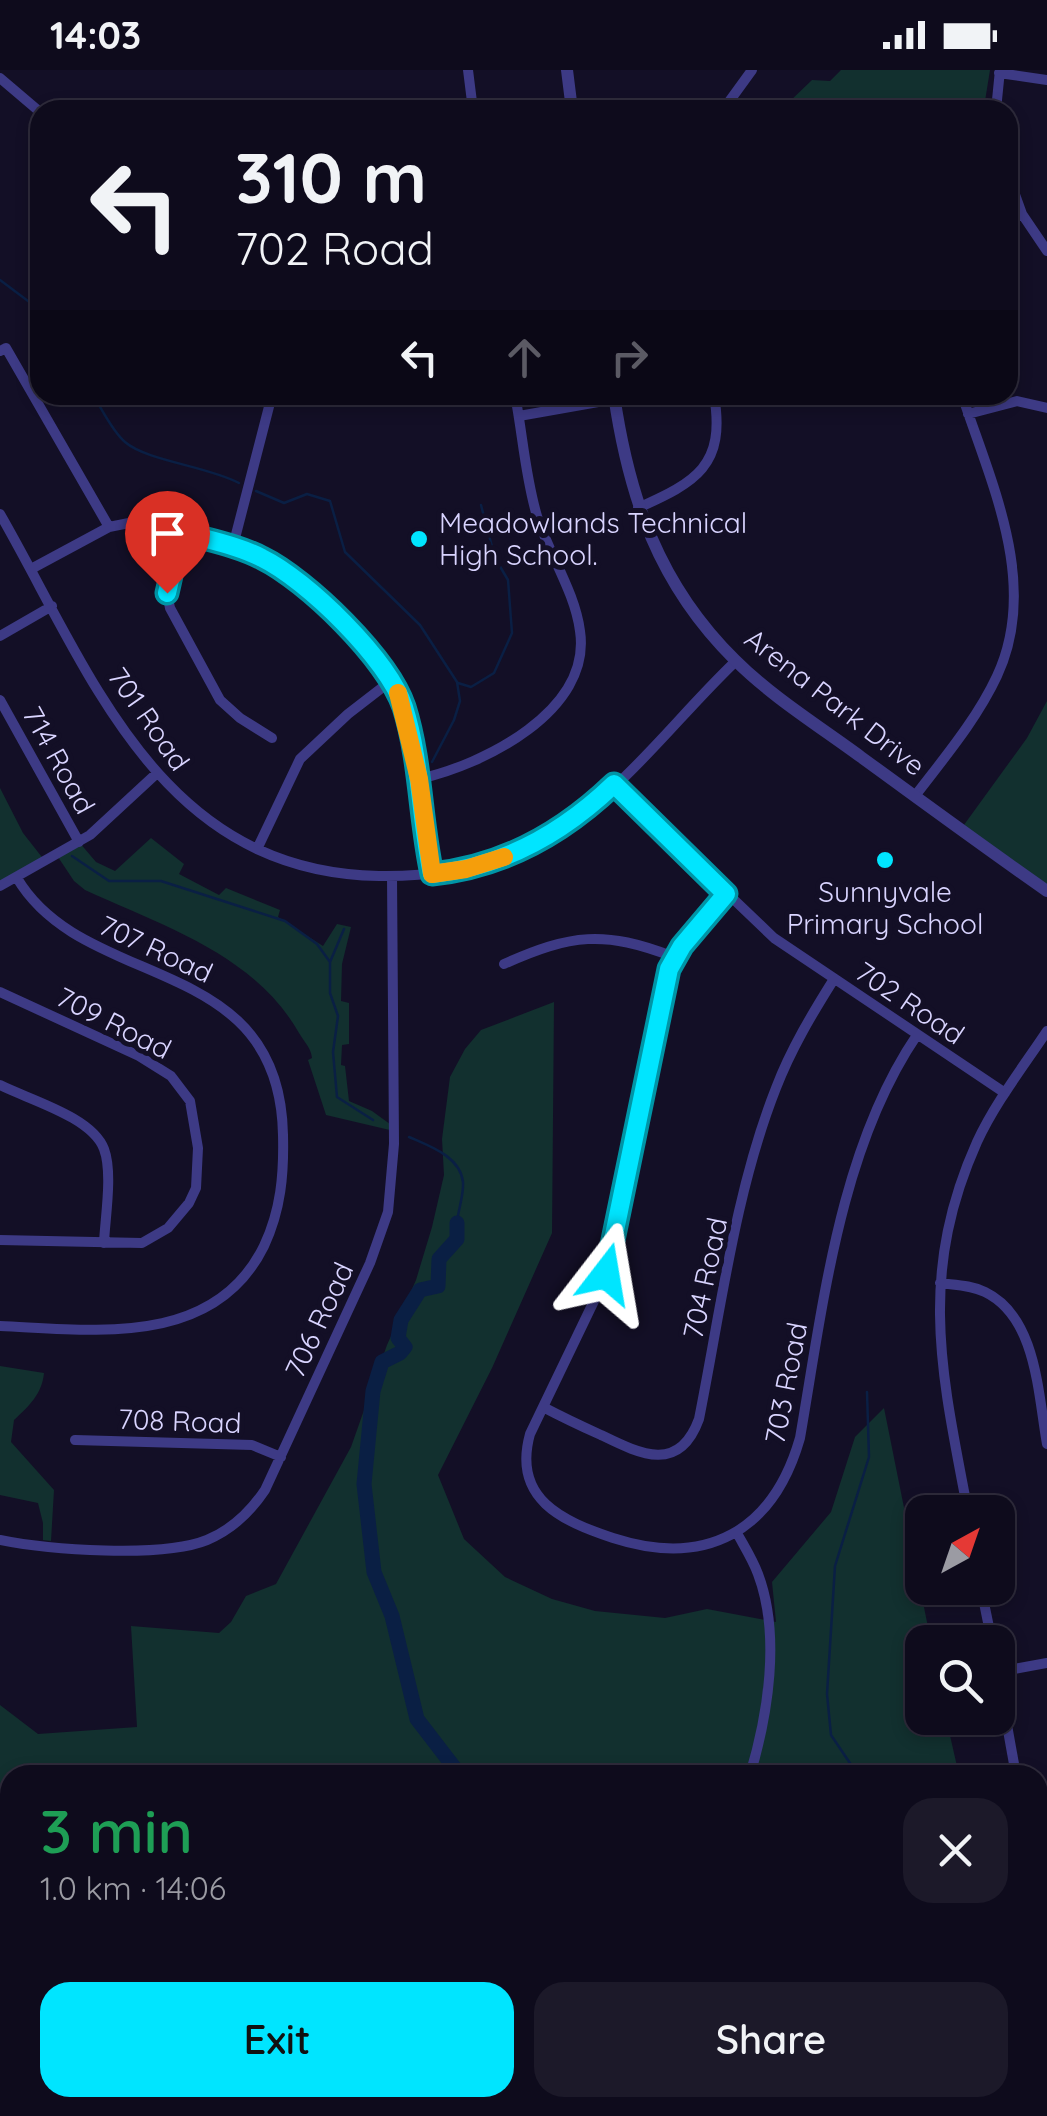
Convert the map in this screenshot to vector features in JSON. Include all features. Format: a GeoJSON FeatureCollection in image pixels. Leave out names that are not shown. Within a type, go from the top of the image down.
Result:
{"type":"FeatureCollection","features":[{"type":"Feature","properties":{"kind":"street"},"geometry":{"type":"LineString","coordinates":[[468,70],[472,100]]}},
{"type":"Feature","properties":{"kind":"street"},"geometry":{"type":"LineString","coordinates":[[567,70],[571,100]]}},
{"type":"Feature","properties":{"kind":"street"},"geometry":{"type":"LineString","coordinates":[[730,100],[752,70]]}},
{"type":"Feature","properties":{"kind":"street"},"geometry":{"type":"LineString","coordinates":[[997,100],[1000,72],[1047,80]]}},
{"type":"Feature","properties":{"kind":"street"},"geometry":{"type":"LineString","coordinates":[[0,78],[30,104]]}},
{"type":"Feature","properties":{"kind":"street"},"geometry":{"type":"LineString","coordinates":[[1018,203],[1047,251]]}},
{"type":"Feature","properties":{"kind":"street"},"geometry":{"type":"LineString","coordinates":[[1018,216],[1022,214]]}},
{"type":"Feature","properties":{"kind":"street"},"geometry":{"type":"LineString","coordinates":[[0,352],[6,348],[30,390]]}},
{"type":"Feature","properties":{"kind":"street"},"geometry":{"type":"LineString","coordinates":[[1018,402],[1047,408]]}},
{"type":"Feature","properties":{"kind":"street"},"geometry":{"type":"LineString","coordinates":[[39,405],[109,527]]}},
{"type":"Feature","properties":{"kind":"street"},"geometry":{"type":"LineString","coordinates":[[232,546],[269,405]]}},
{"type":"Feature","properties":{"kind":"street"},"geometry":{"type":"LineString","coordinates":[[419,779],[478,762],[508,745],[558,700],[579,664],[580,630],[532,500],[517,405]]}},
{"type":"Feature","properties":{"kind":"street"},"geometry":{"type":"LineString","coordinates":[[519,416],[574,405]]}},
{"type":"Feature","properties":{"kind":"street","name":"Arena Park Drive"},"geometry":{"type":"LineString","coordinates":[[615,405],[628,480],[657,552],[684,599],[736,662],[766,688],[1047,891]]}},
{"type":"Feature","properties":{"kind":"street"},"geometry":{"type":"LineString","coordinates":[[638,508],[681,489],[706,465],[717,436],[715,405]]}},
{"type":"Feature","properties":{"kind":"street"},"geometry":{"type":"LineString","coordinates":[[915,796],[989,692],[1006,652],[1014,614],[1010,552],[965,405]]}},
{"type":"Feature","properties":{"kind":"street"},"geometry":{"type":"LineString","coordinates":[[968,414],[1006,405]]}},
{"type":"Feature","properties":{"kind":"street","name":"701 Road"},"geometry":{"type":"LineString","coordinates":[[0,514],[122,727],[156,774],[199,813],[258,847],[326,870],[392,876],[432,874],[466,869],[522,850],[575,818],[614,784],[736,662]]}},
{"type":"Feature","properties":{"kind":"street"},"geometry":{"type":"LineString","coordinates":[[31,569],[109,527],[134,522],[232,546],[288,572],[372,652],[392,680],[404,706],[432,874]]}},
{"type":"Feature","properties":{"kind":"street"},"geometry":{"type":"LineString","coordinates":[[181,532],[167,593],[170,608],[220,700],[272,738]]}},
{"type":"Feature","properties":{"kind":"street"},"geometry":{"type":"LineString","coordinates":[[0,636],[52,606]]}},
{"type":"Feature","properties":{"kind":"street"},"geometry":{"type":"LineString","coordinates":[[258,847],[300,759],[392,680]]}},
{"type":"Feature","properties":{"kind":"street","name":"714 Road"},"geometry":{"type":"LineString","coordinates":[[0,700],[79,842]]}},
{"type":"Feature","properties":{"kind":"street"},"geometry":{"type":"LineString","coordinates":[[0,732],[14,726]]}},
{"type":"Feature","properties":{"kind":"street"},"geometry":{"type":"LineString","coordinates":[[0,886],[79,842],[156,774]]}},
{"type":"Feature","properties":{"kind":"street","name":"702 Road"},"geometry":{"type":"LineString","coordinates":[[614,784],[774,938],[1006,1093]]}},
{"type":"Feature","properties":{"kind":"street","name":"706 Road"},"geometry":{"type":"LineString","coordinates":[[0,1540],[27,1546],[167,1548],[206,1541],[254,1506],[370,1263],[388,1212],[394,1144],[392,876]]}},
{"type":"Feature","properties":{"kind":"street","name":"707 Road"},"geometry":{"type":"LineString","coordinates":[[0,1326],[148,1328],[204,1309],[225,1294],[258,1257],[279,1203],[284,1157],[279,1095],[262,1054],[241,1025],[205,995],[57,924],[43,913],[16,878]]}},
{"type":"Feature","properties":{"kind":"street","name":"703 Road"},"geometry":{"type":"LineString","coordinates":[[726,894],[674,957],[664,986],[625,1196],[606,1274],[526,1449],[526,1466],[543,1503],[557,1515],[632,1544],[670,1550],[709,1544],[737,1532],[772,1501],[791,1467],[840,1226],[862,1139],[917,1035]]}},
{"type":"Feature","properties":{"kind":"street"},"geometry":{"type":"LineString","coordinates":[[504,964],[549,944],[574,939],[626,941],[674,957]]}},
{"type":"Feature","properties":{"kind":"street","name":"704 Road"},"geometry":{"type":"LineString","coordinates":[[542,1408],[641,1454],[673,1452],[690,1438],[699,1418],[732,1252],[763,1124],[791,1052],[834,979]]}},
{"type":"Feature","properties":{"kind":"street","name":"709 Road"},"geometry":{"type":"LineString","coordinates":[[0,992],[160,1068],[190,1101],[198,1148],[196,1188],[168,1228],[156,1236],[129,1245],[0,1240]]}},
{"type":"Feature","properties":{"kind":"street"},"geometry":{"type":"LineString","coordinates":[[965,1495],[940,1351],[940,1283],[951,1212],[979,1138],[1047,1031]]}},
{"type":"Feature","properties":{"kind":"street"},"geometry":{"type":"LineString","coordinates":[[0,1085],[73,1118],[97,1136],[107,1161],[104,1243]]}},
{"type":"Feature","properties":{"kind":"street"},"geometry":{"type":"LineString","coordinates":[[940,1283],[972,1286],[988,1293],[1016,1320],[1027,1342],[1047,1444]]}},
{"type":"Feature","properties":{"kind":"street","name":"708 Road"},"geometry":{"type":"LineString","coordinates":[[75,1440],[252,1445],[281,1456]]}},
{"type":"Feature","properties":{"kind":"street"},"geometry":{"type":"LineString","coordinates":[[737,1532],[758,1573],[769,1632],[766,1697],[752,1765]]}},
{"type":"Feature","properties":{"kind":"street"},"geometry":{"type":"LineString","coordinates":[[1015,1670],[1047,1663]]}},
{"type":"Feature","properties":{"kind":"street"},"geometry":{"type":"LineString","coordinates":[[1009,1735],[1014,1765]]}},
{"type":"Feature","properties":{"kind":"green space"},"geometry":{"type":"Polygon","coordinates":[[[841,70],[990,70],[985,100],[791,100],[812,80],[830,81],[841,70]]]}},
{"type":"Feature","properties":{"kind":"green space"},"geometry":{"type":"Polygon","coordinates":[[[1047,701],[1047,890],[961,829],[1027,738],[1047,701]]]}},
{"type":"Feature","properties":{"kind":"green space"},"geometry":{"type":"Polygon","coordinates":[[[0,788],[23,833],[45,861],[0,886],[0,788]]]}},
{"type":"Feature","properties":{"kind":"green space"},"geometry":{"type":"Polygon","coordinates":[[[151,838],[184,864],[179,874],[219,895],[226,888],[280,910],[278,917],[323,946],[337,924],[351,927],[342,964],[341,1001],[349,1003],[349,1044],[342,1045],[341,1065],[345,1066],[349,1101],[372,1111],[394,1131],[326,1115],[308,1060],[312,1058],[309,1048],[258,982],[204,945],[85,890],[56,854],[79,842],[96,862],[115,871],[151,838]]]}},
{"type":"Feature","properties":{"kind":"green space"},"geometry":{"type":"Polygon","coordinates":[[[554,1002],[552,1233],[492,1368],[438,1475],[464,1539],[505,1577],[552,1599],[595,1611],[665,1618],[707,1609],[776,1622],[772,1582],[831,1512],[855,1437],[884,1408],[905,1513],[905,1605],[924,1605],[928,1625],[905,1625],[905,1735],[950,1735],[957,1765],[0,1765],[0,1705],[38,1734],[137,1727],[131,1626],[219,1633],[231,1622],[246,1596],[276,1584],[351,1447],[387,1345],[416,1280],[444,1175],[442,1139],[450,1077],[481,1030],[554,1002]]]}},
{"type":"Feature","properties":{"kind":"green space"},"geometry":{"type":"Polygon","coordinates":[[[0,1366],[44,1373],[38,1393],[14,1420],[11,1442],[54,1490],[51,1541],[43,1540],[38,1503],[0,1495],[0,1366]]]}},
{"type":"Feature","properties":{"kind":"waterway"},"geometry":{"type":"LineString","coordinates":[[0,280],[30,302]]}},
{"type":"Feature","properties":{"kind":"waterway"},"geometry":{"type":"LineString","coordinates":[[99,405],[116,432],[135,449],[239,483]]}},
{"type":"Feature","properties":{"kind":"waterway"},"geometry":{"type":"LineString","coordinates":[[256,491],[284,503],[307,494],[330,501],[345,552],[420,625],[457,682],[460,701],[432,762]]}},
{"type":"Feature","properties":{"kind":"waterway"},"geometry":{"type":"LineString","coordinates":[[458,683],[471,687],[494,673],[512,633],[508,580],[495,558],[481,505]]}},
{"type":"Feature","properties":{"kind":"waterway"},"geometry":{"type":"LineString","coordinates":[[72,856],[109,881],[161,881],[285,921],[317,944],[330,962]]}},
{"type":"Feature","properties":{"kind":"waterway"},"geometry":{"type":"LineString","coordinates":[[344,929],[330,962],[330,993],[338,1016],[333,1052],[337,1097],[373,1120]]}},
{"type":"Feature","properties":{"kind":"waterway"},"geometry":{"type":"LineString","coordinates":[[409,1137],[442,1153],[461,1173],[463,1187],[457,1223]]}},
{"type":"Feature","properties":{"kind":"waterway"},"geometry":{"type":"LineString","coordinates":[[452,1765],[417,1719],[392,1616],[374,1572],[364,1484],[373,1391],[382,1362],[405,1347],[398,1338],[401,1320],[420,1290],[438,1286],[439,1259],[457,1239],[457,1223]]}},
{"type":"Feature","properties":{"kind":"waterway"},"geometry":{"type":"LineString","coordinates":[[851,1765],[831,1735],[827,1694],[835,1566],[869,1457],[867,1392]]}},
{"type":"Feature","properties":{"kind":"slow traffic"},"geometry":{"type":"LineString","coordinates":[[398,693],[419,779],[432,874],[504,857]]}},
{"type":"Feature","properties":{"kind":"place","name":"Meadowlands Technical High School."},"geometry":{"type":"Point","coordinates":[419,539]}},
{"type":"Feature","properties":{"kind":"place","name":"Sunnyvale Primary School"},"geometry":{"type":"Point","coordinates":[885,860]}},
{"type":"Feature","properties":{"kind":"route"},"geometry":{"type":"LineString","coordinates":[[167,593],[181,532],[232,546],[288,572],[372,652],[404,706],[432,874],[466,869],[522,850],[591,807],[614,784],[726,894],[682,946],[669,969],[606,1274]]}}]}
